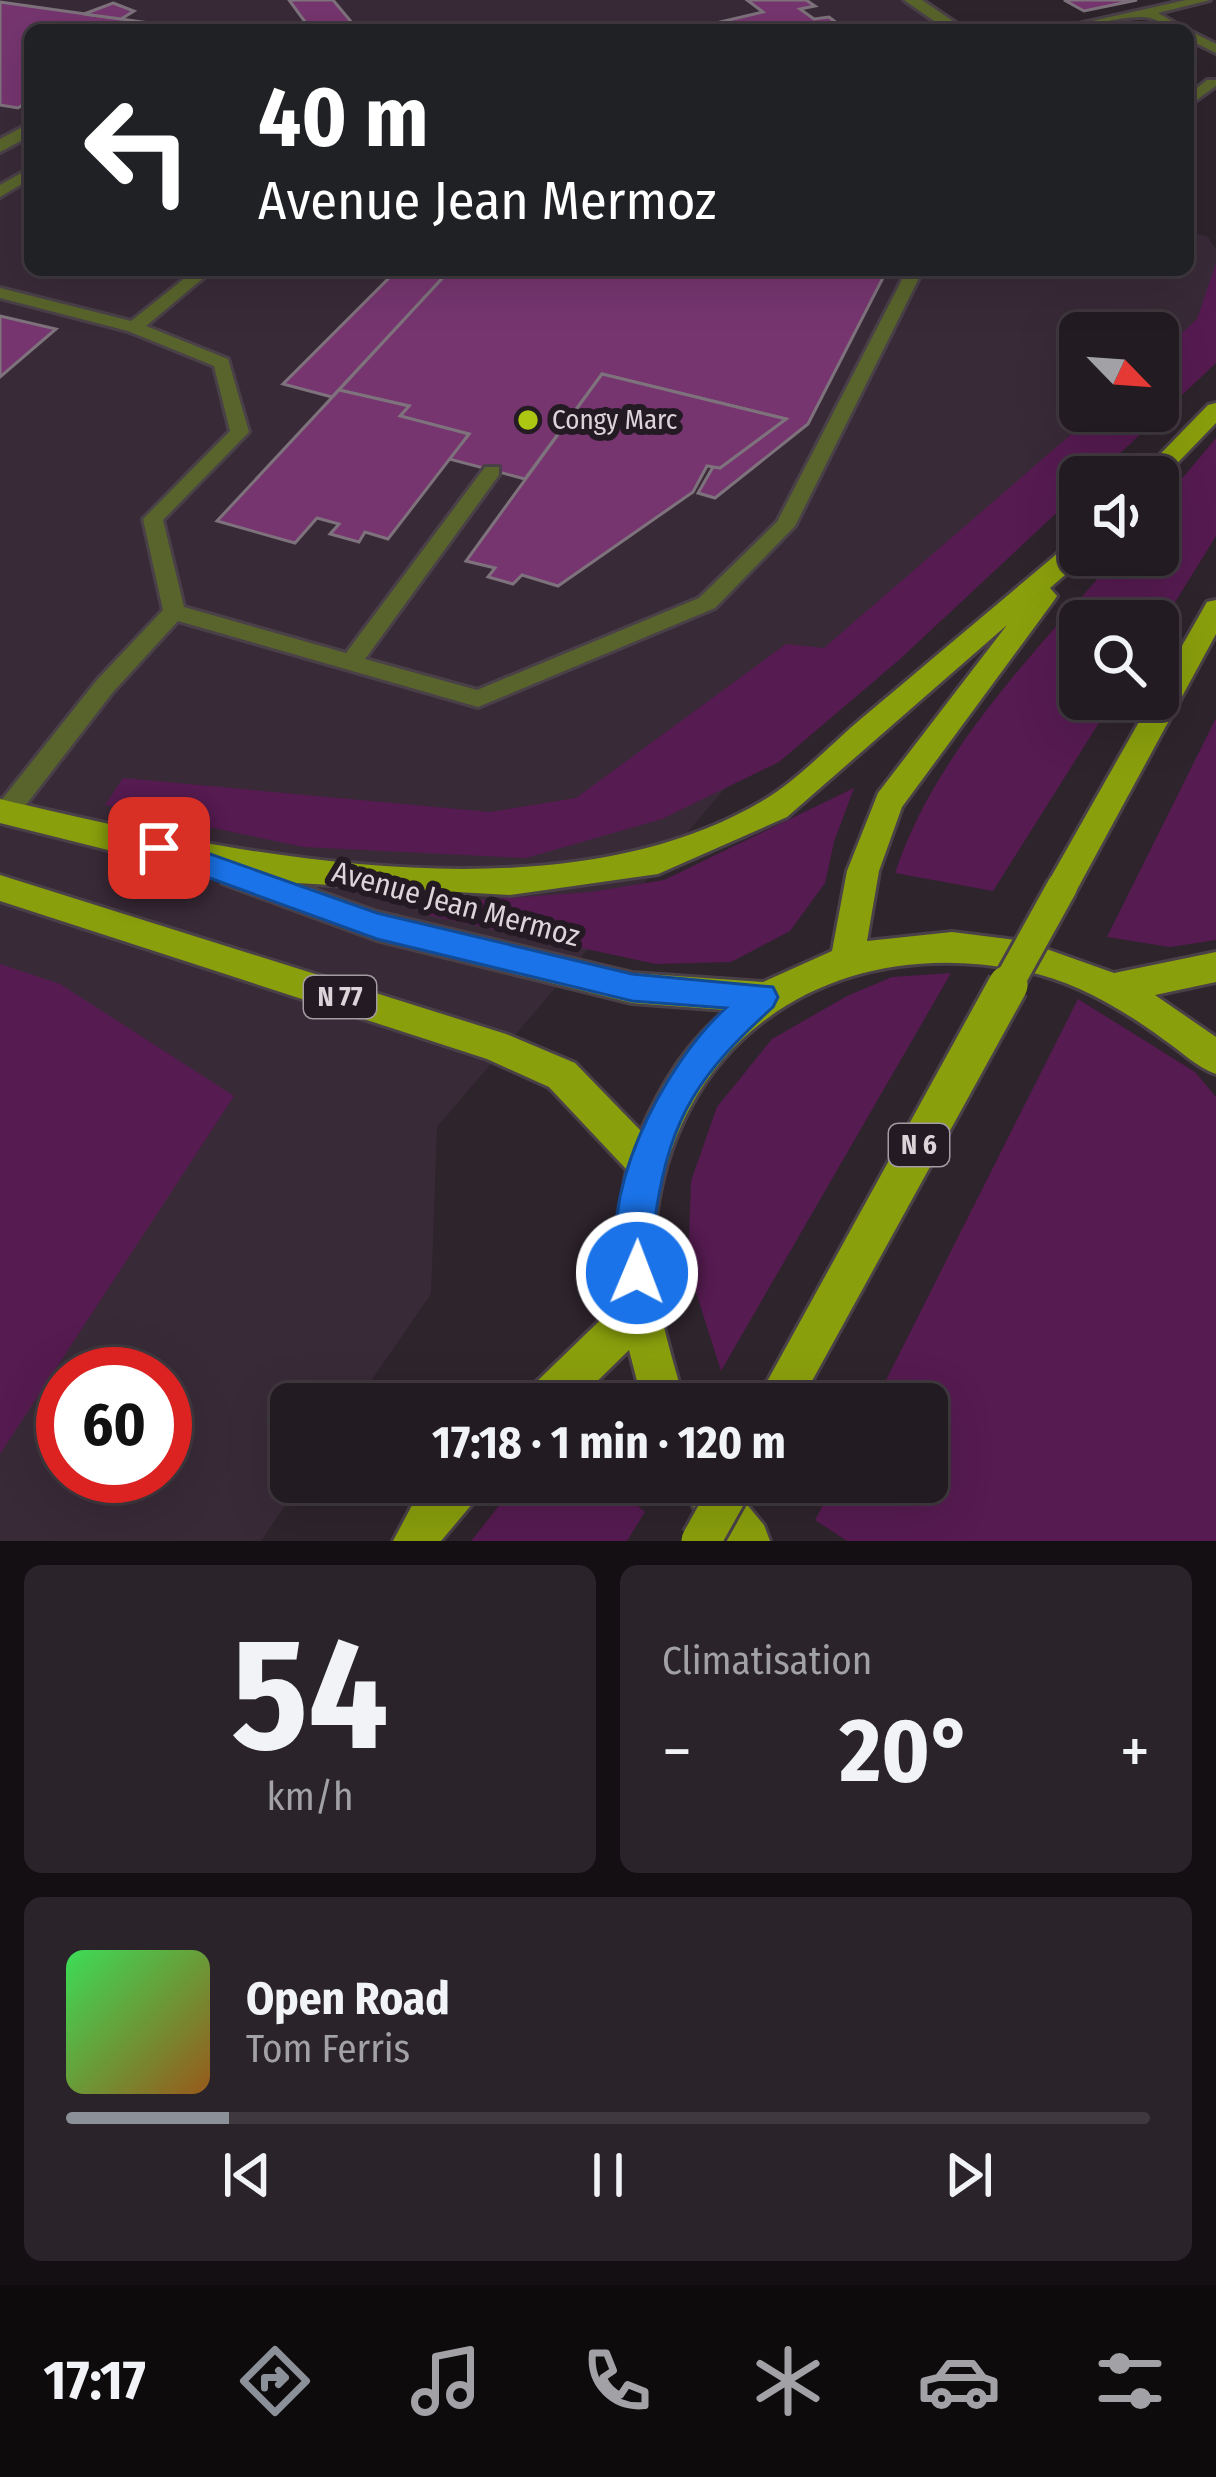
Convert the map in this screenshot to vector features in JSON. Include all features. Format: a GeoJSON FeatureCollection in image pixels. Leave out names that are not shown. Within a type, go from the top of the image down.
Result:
{"type":"FeatureCollection","features":[{"type":"Feature","properties":{"kind":"main road"},"geometry":{"type":"LineString","coordinates":[[1171,456],[1216,410]]}},
{"type":"Feature","properties":{"kind":"main road"},"geometry":{"type":"LineString","coordinates":[[159,848],[323,874],[510,882],[647,865],[776,808],[1059,566]]}},
{"type":"Feature","properties":{"kind":"main road"},"geometry":{"type":"LineString","coordinates":[[848,957],[863,871],[889,802],[1059,576]]}},
{"type":"Feature","properties":{"kind":"main road","name":"N 6"},"geometry":{"type":"LineString","coordinates":[[789,1383],[1216,609]]}},
{"type":"Feature","properties":{"kind":"main road","name":"Avenue Jean Mermoz"},"geometry":{"type":"LineString","coordinates":[[2,814],[159,848],[377,926],[632,988],[762,997]]}},
{"type":"Feature","properties":{"kind":"main road","name":"N 77"},"geometry":{"type":"LineString","coordinates":[[0,888],[512,1053],[562,1075],[646,1163]]}},
{"type":"Feature","properties":{"kind":"main road"},"geometry":{"type":"LineString","coordinates":[[658,1383],[639,1311],[634,1234],[646,1163],[673,1096],[712,1041],[762,997],[848,957],[934,946],[1024,956],[1114,988],[1178,1026],[1216,1058]]}},
{"type":"Feature","properties":{"kind":"main road"},"geometry":{"type":"LineString","coordinates":[[1114,988],[1216,967]]}},
{"type":"Feature","properties":{"kind":"main road"},"geometry":{"type":"LineString","coordinates":[[565,1383],[639,1311]]}},
{"type":"Feature","properties":{"kind":"main road"},"geometry":{"type":"LineString","coordinates":[[415,1541],[442,1503]]}},
{"type":"Feature","properties":{"kind":"main road"},"geometry":{"type":"LineString","coordinates":[[715,1503],[748,1541]]}},
{"type":"Feature","properties":{"kind":"main road"},"geometry":{"type":"LineString","coordinates":[[701,1541],[722,1503]]}},
{"type":"Feature","properties":{"kind":"street"},"geometry":{"type":"LineString","coordinates":[[911,0],[949,24]]}},
{"type":"Feature","properties":{"kind":"lane"},"geometry":{"type":"LineString","coordinates":[[1088,24],[1204,0]]}},
{"type":"Feature","properties":{"kind":"lane"},"geometry":{"type":"LineString","coordinates":[[1147,12],[1169,24]]}},
{"type":"Feature","properties":{"kind":"lane"},"geometry":{"type":"LineString","coordinates":[[1194,97],[1212,82]]}},
{"type":"Feature","properties":{"kind":"lane"},"geometry":{"type":"LineString","coordinates":[[134,327],[198,276]]}},
{"type":"Feature","properties":{"kind":"lane"},"geometry":{"type":"LineString","coordinates":[[174,612],[478,699],[707,603],[785,526],[912,276]]}},
{"type":"Feature","properties":{"kind":"lane"},"geometry":{"type":"LineString","coordinates":[[0,293],[134,327],[222,363],[240,431],[153,519],[174,612]]}},
{"type":"Feature","properties":{"kind":"lane"},"geometry":{"type":"LineString","coordinates":[[351,662],[492,471]]}},
{"type":"Feature","properties":{"kind":"lane"},"geometry":{"type":"LineString","coordinates":[[2,814],[105,686],[174,612]]}},
{"type":"Feature","properties":{"kind":"shaded area"},"geometry":{"type":"Polygon","coordinates":[[[0,0],[925,0],[963,24],[24,24],[24,276],[1194,276],[1194,233],[1207,236],[1216,249],[1216,328],[1179,364],[1179,312],[1059,312],[1059,432],[1107,432],[1080,456],[1059,456],[1059,475],[766,740],[437,1127],[431,1294],[370,1383],[270,1383],[270,1503],[287,1503],[261,1541],[0,1541],[0,0]]]}},
{"type":"Feature","properties":{"kind":"shaded area"},"geometry":{"type":"Polygon","coordinates":[[[1216,263],[1216,363],[1179,398],[1179,336],[1197,319],[1216,263]]]}},
{"type":"Feature","properties":{"kind":"shaded area"},"geometry":{"type":"Polygon","coordinates":[[[1074,432],[1143,432],[1117,456],[1059,456],[1059,511],[899,660],[779,762],[662,819],[526,858],[303,847],[105,805],[123,778],[490,812],[576,798],[786,644],[824,648],[1074,432]]]}},
{"type":"Feature","properties":{"kind":"shaded area"},"geometry":{"type":"Polygon","coordinates":[[[1216,438],[1216,536],[1177,600],[1079,600],[1100,576],[1179,576],[1179,482],[1216,438]]]}},
{"type":"Feature","properties":{"kind":"shaded area"},"geometry":{"type":"Polygon","coordinates":[[[1059,623],[1059,720],[1101,720],[993,891],[895,873],[935,785],[1059,623]]]}},
{"type":"Feature","properties":{"kind":"shaded area"},"geometry":{"type":"Polygon","coordinates":[[[1216,718],[1216,940],[1170,947],[1107,937],[1216,718]]]}},
{"type":"Feature","properties":{"kind":"shaded area"},"geometry":{"type":"Polygon","coordinates":[[[854,788],[825,883],[790,931],[731,962],[656,964],[427,915],[422,904],[591,892],[664,880],[854,788]]]}},
{"type":"Feature","properties":{"kind":"shaded area"},"geometry":{"type":"Polygon","coordinates":[[[0,964],[60,984],[234,1096],[70,1347],[36,1347],[36,1399],[0,1454],[0,964]]]}},
{"type":"Feature","properties":{"kind":"shaded area"},"geometry":{"type":"Polygon","coordinates":[[[951,973],[721,1371],[688,1267],[691,1181],[717,1107],[772,1039],[847,996],[892,977],[951,973]]]}},
{"type":"Feature","properties":{"kind":"shaded area"},"geometry":{"type":"Polygon","coordinates":[[[1078,999],[1195,1072],[1216,1097],[1216,1541],[847,1541],[815,1520],[824,1503],[948,1503],[948,1383],[885,1383],[1078,999]]]}},
{"type":"Feature","properties":{"kind":"shaded area"},"geometry":{"type":"Polygon","coordinates":[[[501,1503],[634,1503],[645,1512],[627,1541],[471,1541],[501,1503]]]}},
{"type":"Feature","properties":{"kind":"building"},"geometry":{"type":"Polygon","coordinates":[[[289,0],[333,0],[353,24],[307,24],[289,0]]]}},
{"type":"Feature","properties":{"kind":"building"},"geometry":{"type":"Polygon","coordinates":[[[747,0],[806,0],[815,6],[800,9],[814,19],[829,17],[838,24],[712,24],[763,12],[747,0]]]}},
{"type":"Feature","properties":{"kind":"building"},"geometry":{"type":"Polygon","coordinates":[[[1064,0],[1137,0],[1084,11],[1064,0]]]}},
{"type":"Feature","properties":{"kind":"building"},"geometry":{"type":"Polygon","coordinates":[[[0,2],[142,22],[24,24],[24,104],[18,108],[0,105],[0,2]]]}},
{"type":"Feature","properties":{"kind":"building"},"geometry":{"type":"Polygon","coordinates":[[[113,3],[134,11],[121,19],[84,14],[113,3]]]}},
{"type":"Feature","properties":{"kind":"building"},"geometry":{"type":"Polygon","coordinates":[[[391,276],[444,276],[332,397],[283,384],[391,276]]]}},
{"type":"Feature","properties":{"kind":"building"},"geometry":{"type":"Polygon","coordinates":[[[444,276],[884,276],[808,424],[715,498],[698,493],[713,467],[720,468],[786,419],[602,374],[525,479],[449,459],[469,434],[400,416],[409,406],[339,390],[444,276]]]}},
{"type":"Feature","properties":{"kind":"building"},"geometry":{"type":"Polygon","coordinates":[[[0,316],[56,329],[0,377],[0,316]]]}},
{"type":"Feature","properties":{"kind":"building"},"geometry":{"type":"Polygon","coordinates":[[[602,374],[786,419],[720,468],[707,466],[693,492],[558,586],[522,575],[513,584],[488,577],[495,568],[466,561],[602,374]]]}},
{"type":"Feature","properties":{"kind":"building"},"geometry":{"type":"Polygon","coordinates":[[[339,390],[409,406],[400,416],[469,434],[388,539],[365,532],[359,542],[330,534],[339,524],[317,518],[295,543],[217,521],[339,390]]]}},
{"type":"Feature","properties":{"kind":"place","name":"Congy Marc"},"geometry":{"type":"Point","coordinates":[528,420]}},
{"type":"Feature","properties":{"kind":"route"},"geometry":{"type":"LineString","coordinates":[[159,848],[377,926],[632,988],[762,997],[712,1041],[673,1096],[646,1163],[634,1234],[637,1273]]}}]}
